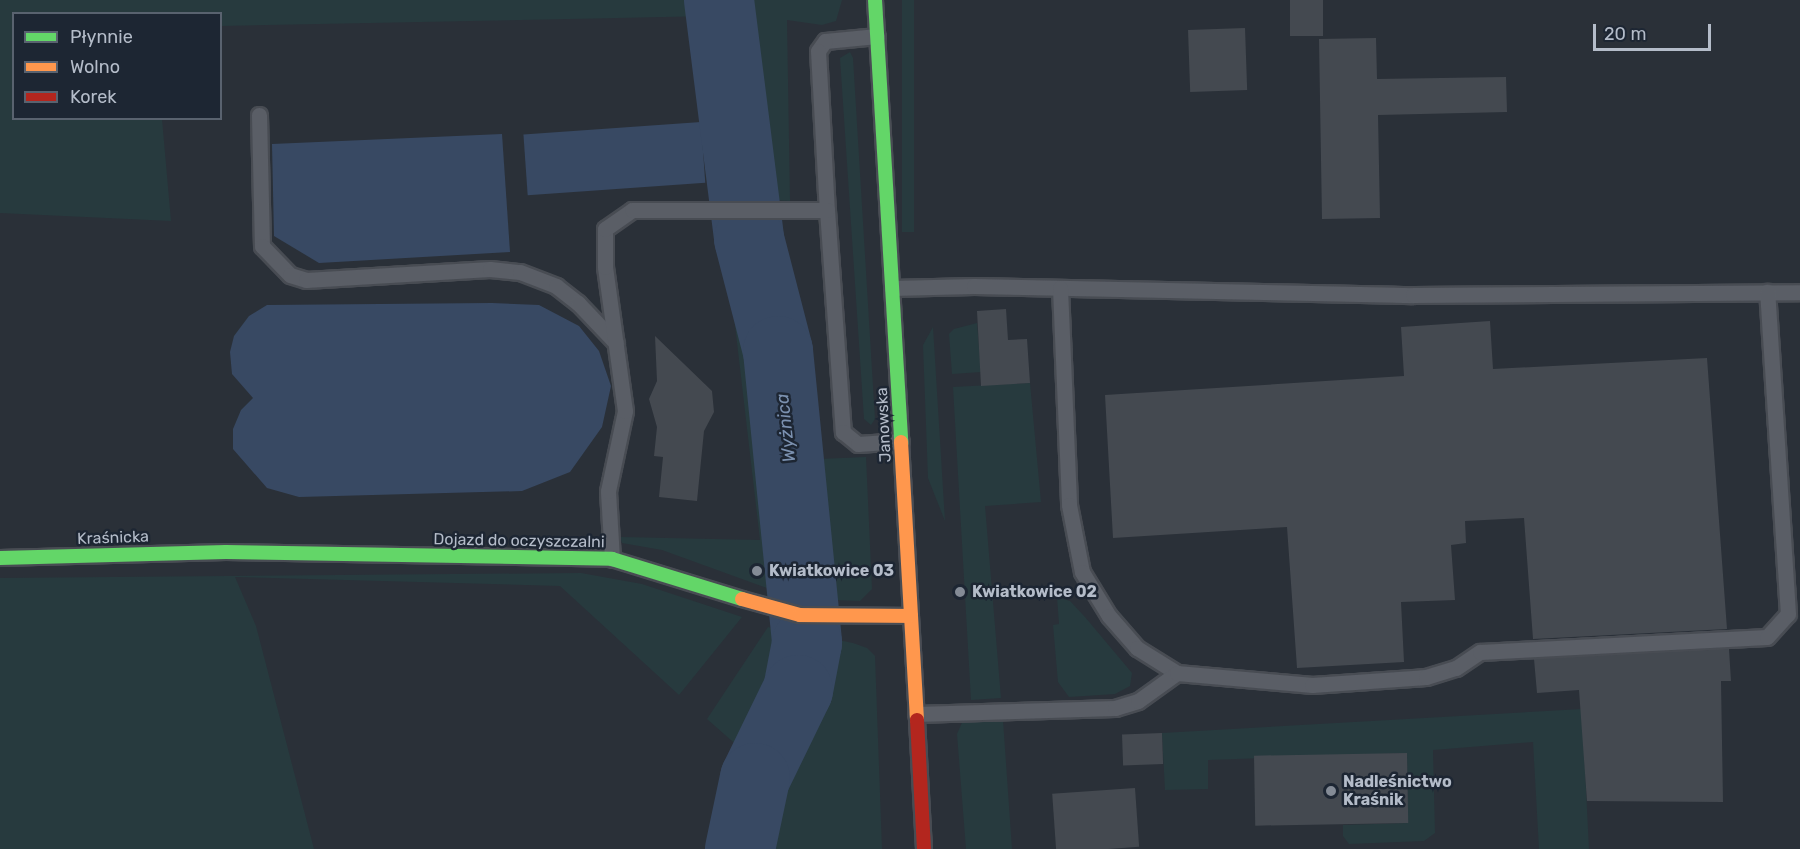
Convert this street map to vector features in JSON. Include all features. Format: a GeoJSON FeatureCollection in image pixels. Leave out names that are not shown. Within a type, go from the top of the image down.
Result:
{"type":"FeatureCollection","features":[{"type":"Feature","properties":{"kind":"street","name":"Janowska"},"geometry":{"type":"LineString","coordinates":[[875,0],[924,849]]}},
{"type":"Feature","properties":{"kind":"street","name":"Dojazd do oczyszczalni"},"geometry":{"type":"LineString","coordinates":[[226,552],[612,559],[664,572],[768,609],[832,618],[911,616]]}},
{"type":"Feature","properties":{"kind":"street","name":"Kraśnicka"},"geometry":{"type":"LineString","coordinates":[[0,558],[226,552]]}},
{"type":"Feature","properties":{"kind":"lane"},"geometry":{"type":"LineString","coordinates":[[878,36],[825,41],[818,51],[827,210],[843,432],[858,444],[901,441]]}},
{"type":"Feature","properties":{"kind":"lane"},"geometry":{"type":"LineString","coordinates":[[259,115],[258,230],[262,246],[290,275],[306,280],[490,269],[520,272],[556,286],[578,303],[618,345]]}},
{"type":"Feature","properties":{"kind":"lane"},"geometry":{"type":"LineString","coordinates":[[612,559],[608,491],[625,411],[618,345],[605,267],[605,230],[632,210],[827,210]]}},
{"type":"Feature","properties":{"kind":"lane"},"geometry":{"type":"LineString","coordinates":[[892,288],[1060,288],[1413,295],[1800,292]]}},
{"type":"Feature","properties":{"kind":"lane"},"geometry":{"type":"LineString","coordinates":[[1060,288],[1070,505],[1082,572],[1109,616],[1137,648],[1177,673],[1279,685],[1426,676],[1456,668],[1480,652],[1767,637],[1794,604],[1767,292]]}},
{"type":"Feature","properties":{"kind":"lane"},"geometry":{"type":"LineString","coordinates":[[916,714],[1115,708],[1138,701],[1177,673]]}},
{"type":"Feature","properties":{"kind":"green space"},"geometry":{"type":"Polygon","coordinates":[[[0,0],[712,0],[713,16],[222,26],[222,12],[12,12],[12,120],[162,120],[171,221],[0,213],[0,0]]]}},
{"type":"Feature","properties":{"kind":"green space"},"geometry":{"type":"Polygon","coordinates":[[[726,0],[842,0],[836,21],[822,25],[787,20],[790,201],[750,199],[726,0]]]}},
{"type":"Feature","properties":{"kind":"green space"},"geometry":{"type":"Polygon","coordinates":[[[902,0],[914,0],[914,232],[902,232],[902,0]]]}},
{"type":"Feature","properties":{"kind":"green space"},"geometry":{"type":"Polygon","coordinates":[[[850,52],[853,58],[875,419],[871,425],[864,419],[840,58],[850,52]]]}},
{"type":"Feature","properties":{"kind":"green space"},"geometry":{"type":"Polygon","coordinates":[[[772,221],[806,335],[819,459],[866,457],[872,589],[860,601],[808,599],[783,352],[752,223],[772,221]]]}},
{"type":"Feature","properties":{"kind":"green space"},"geometry":{"type":"Polygon","coordinates":[[[723,222],[742,222],[775,353],[797,599],[662,550],[622,543],[620,537],[760,540],[723,222]]]}},
{"type":"Feature","properties":{"kind":"green space"},"geometry":{"type":"Polygon","coordinates":[[[977,323],[981,372],[952,374],[949,334],[954,329],[977,323]]]}},
{"type":"Feature","properties":{"kind":"green space"},"geometry":{"type":"Polygon","coordinates":[[[933,327],[945,521],[928,478],[923,345],[933,327]]]}},
{"type":"Feature","properties":{"kind":"green space"},"geometry":{"type":"Polygon","coordinates":[[[1030,383],[1041,502],[985,506],[1001,698],[971,700],[953,387],[1030,383]]]}},
{"type":"Feature","properties":{"kind":"green space"},"geometry":{"type":"Polygon","coordinates":[[[581,573],[642,584],[742,617],[679,695],[560,586],[235,577],[256,626],[314,849],[0,849],[0,578],[581,573]]]}},
{"type":"Feature","properties":{"kind":"green space"},"geometry":{"type":"Polygon","coordinates":[[[1057,597],[1070,601],[1132,673],[1130,686],[1115,694],[1069,697],[1058,682],[1053,625],[1059,624],[1057,597]]]}},
{"type":"Feature","properties":{"kind":"green space"},"geometry":{"type":"Polygon","coordinates":[[[768,627],[799,636],[784,694],[749,756],[707,719],[768,627]]]}},
{"type":"Feature","properties":{"kind":"green space"},"geometry":{"type":"Polygon","coordinates":[[[814,635],[853,643],[867,648],[875,656],[882,849],[745,849],[759,781],[802,691],[814,635]]]}},
{"type":"Feature","properties":{"kind":"green space"},"geometry":{"type":"Polygon","coordinates":[[[1582,709],[1589,849],[1539,849],[1533,742],[1433,750],[1435,833],[1424,841],[1349,844],[1343,836],[1343,825],[1408,823],[1407,753],[1208,760],[1208,789],[1165,790],[1162,733],[1582,709]]]}},
{"type":"Feature","properties":{"kind":"green space"},"geometry":{"type":"Polygon","coordinates":[[[964,718],[1003,720],[1012,849],[966,849],[957,734],[964,718]]]}},
{"type":"Feature","properties":{"kind":"water"},"geometry":{"type":"Polygon","coordinates":[[[701,122],[705,183],[528,195],[523,134],[701,122]]]}},
{"type":"Feature","properties":{"kind":"water"},"geometry":{"type":"Polygon","coordinates":[[[502,134],[510,252],[319,263],[274,236],[272,144],[502,134]]]}},
{"type":"Feature","properties":{"kind":"water"},"geometry":{"type":"Polygon","coordinates":[[[492,303],[539,305],[579,326],[599,351],[611,386],[602,427],[570,472],[522,491],[299,497],[267,488],[233,449],[233,429],[241,410],[253,398],[232,374],[230,352],[234,336],[249,316],[267,305],[492,303]]]}},
{"type":"Feature","properties":{"kind":"building"},"geometry":{"type":"Polygon","coordinates":[[[1290,0],[1323,0],[1323,36],[1290,36],[1290,0]]]}},
{"type":"Feature","properties":{"kind":"building"},"geometry":{"type":"Polygon","coordinates":[[[1245,28],[1247,90],[1190,92],[1188,30],[1245,28]]]}},
{"type":"Feature","properties":{"kind":"building"},"geometry":{"type":"Polygon","coordinates":[[[1376,38],[1377,79],[1506,77],[1507,112],[1378,115],[1380,218],[1322,219],[1319,39],[1376,38]]]}},
{"type":"Feature","properties":{"kind":"building"},"geometry":{"type":"Polygon","coordinates":[[[1006,309],[1008,340],[1027,339],[1030,383],[981,386],[977,311],[1006,309]]]}},
{"type":"Feature","properties":{"kind":"building"},"geometry":{"type":"Polygon","coordinates":[[[1490,321],[1493,369],[1707,358],[1727,629],[1533,639],[1524,518],[1465,521],[1466,543],[1451,545],[1455,600],[1401,602],[1404,662],[1297,668],[1287,527],[1113,538],[1105,395],[1404,376],[1401,327],[1490,321]]]}},
{"type":"Feature","properties":{"kind":"building"},"geometry":{"type":"Polygon","coordinates":[[[655,336],[712,391],[714,412],[704,431],[697,501],[659,497],[663,457],[654,456],[657,427],[649,399],[657,381],[655,336]]]}},
{"type":"Feature","properties":{"kind":"building"},"geometry":{"type":"Polygon","coordinates":[[[1729,649],[1731,681],[1721,681],[1723,802],[1587,801],[1579,690],[1537,693],[1534,659],[1729,649]]]}},
{"type":"Feature","properties":{"kind":"building"},"geometry":{"type":"Polygon","coordinates":[[[1162,733],[1163,764],[1123,765],[1122,734],[1162,733]]]}},
{"type":"Feature","properties":{"kind":"building","name":"Nadleśnictwo Kraśnik"},"geometry":{"type":"Polygon","coordinates":[[[1407,753],[1408,823],[1255,826],[1254,756],[1407,753]]]}},
{"type":"Feature","properties":{"kind":"building"},"geometry":{"type":"Polygon","coordinates":[[[1135,788],[1139,847],[1056,849],[1052,794],[1135,788]]]}},
{"type":"Feature","properties":{"kind":"waterway","name":"Wyżnica"},"geometry":{"type":"LineString","coordinates":[[719,0],[749,239],[778,351],[807,643],[798,690],[755,778],[740,849]]}},
{"type":"Feature","properties":{"kind":"traffic: fast"},"geometry":{"type":"LineString","coordinates":[[875,0],[901,442]]}},
{"type":"Feature","properties":{"kind":"traffic: fast"},"geometry":{"type":"LineString","coordinates":[[0,558],[226,552],[612,559],[742,599]]}},
{"type":"Feature","properties":{"kind":"traffic: slow"},"geometry":{"type":"LineString","coordinates":[[901,442],[917,720]]}},
{"type":"Feature","properties":{"kind":"traffic: slow"},"geometry":{"type":"LineString","coordinates":[[742,599],[800,615],[911,616]]}},
{"type":"Feature","properties":{"kind":"traffic: jam"},"geometry":{"type":"LineString","coordinates":[[917,720],[924,849]]}},
{"type":"Feature","properties":{"kind":"place","name":"Kwiatkowice 03"},"geometry":{"type":"Point","coordinates":[757,571]}},
{"type":"Feature","properties":{"kind":"place","name":"Kwiatkowice 02"},"geometry":{"type":"Point","coordinates":[960,592]}},
{"type":"Feature","properties":{"kind":"place","name":"Nadleśnictwo Kraśnik"},"geometry":{"type":"Point","coordinates":[1331,791]}}]}
